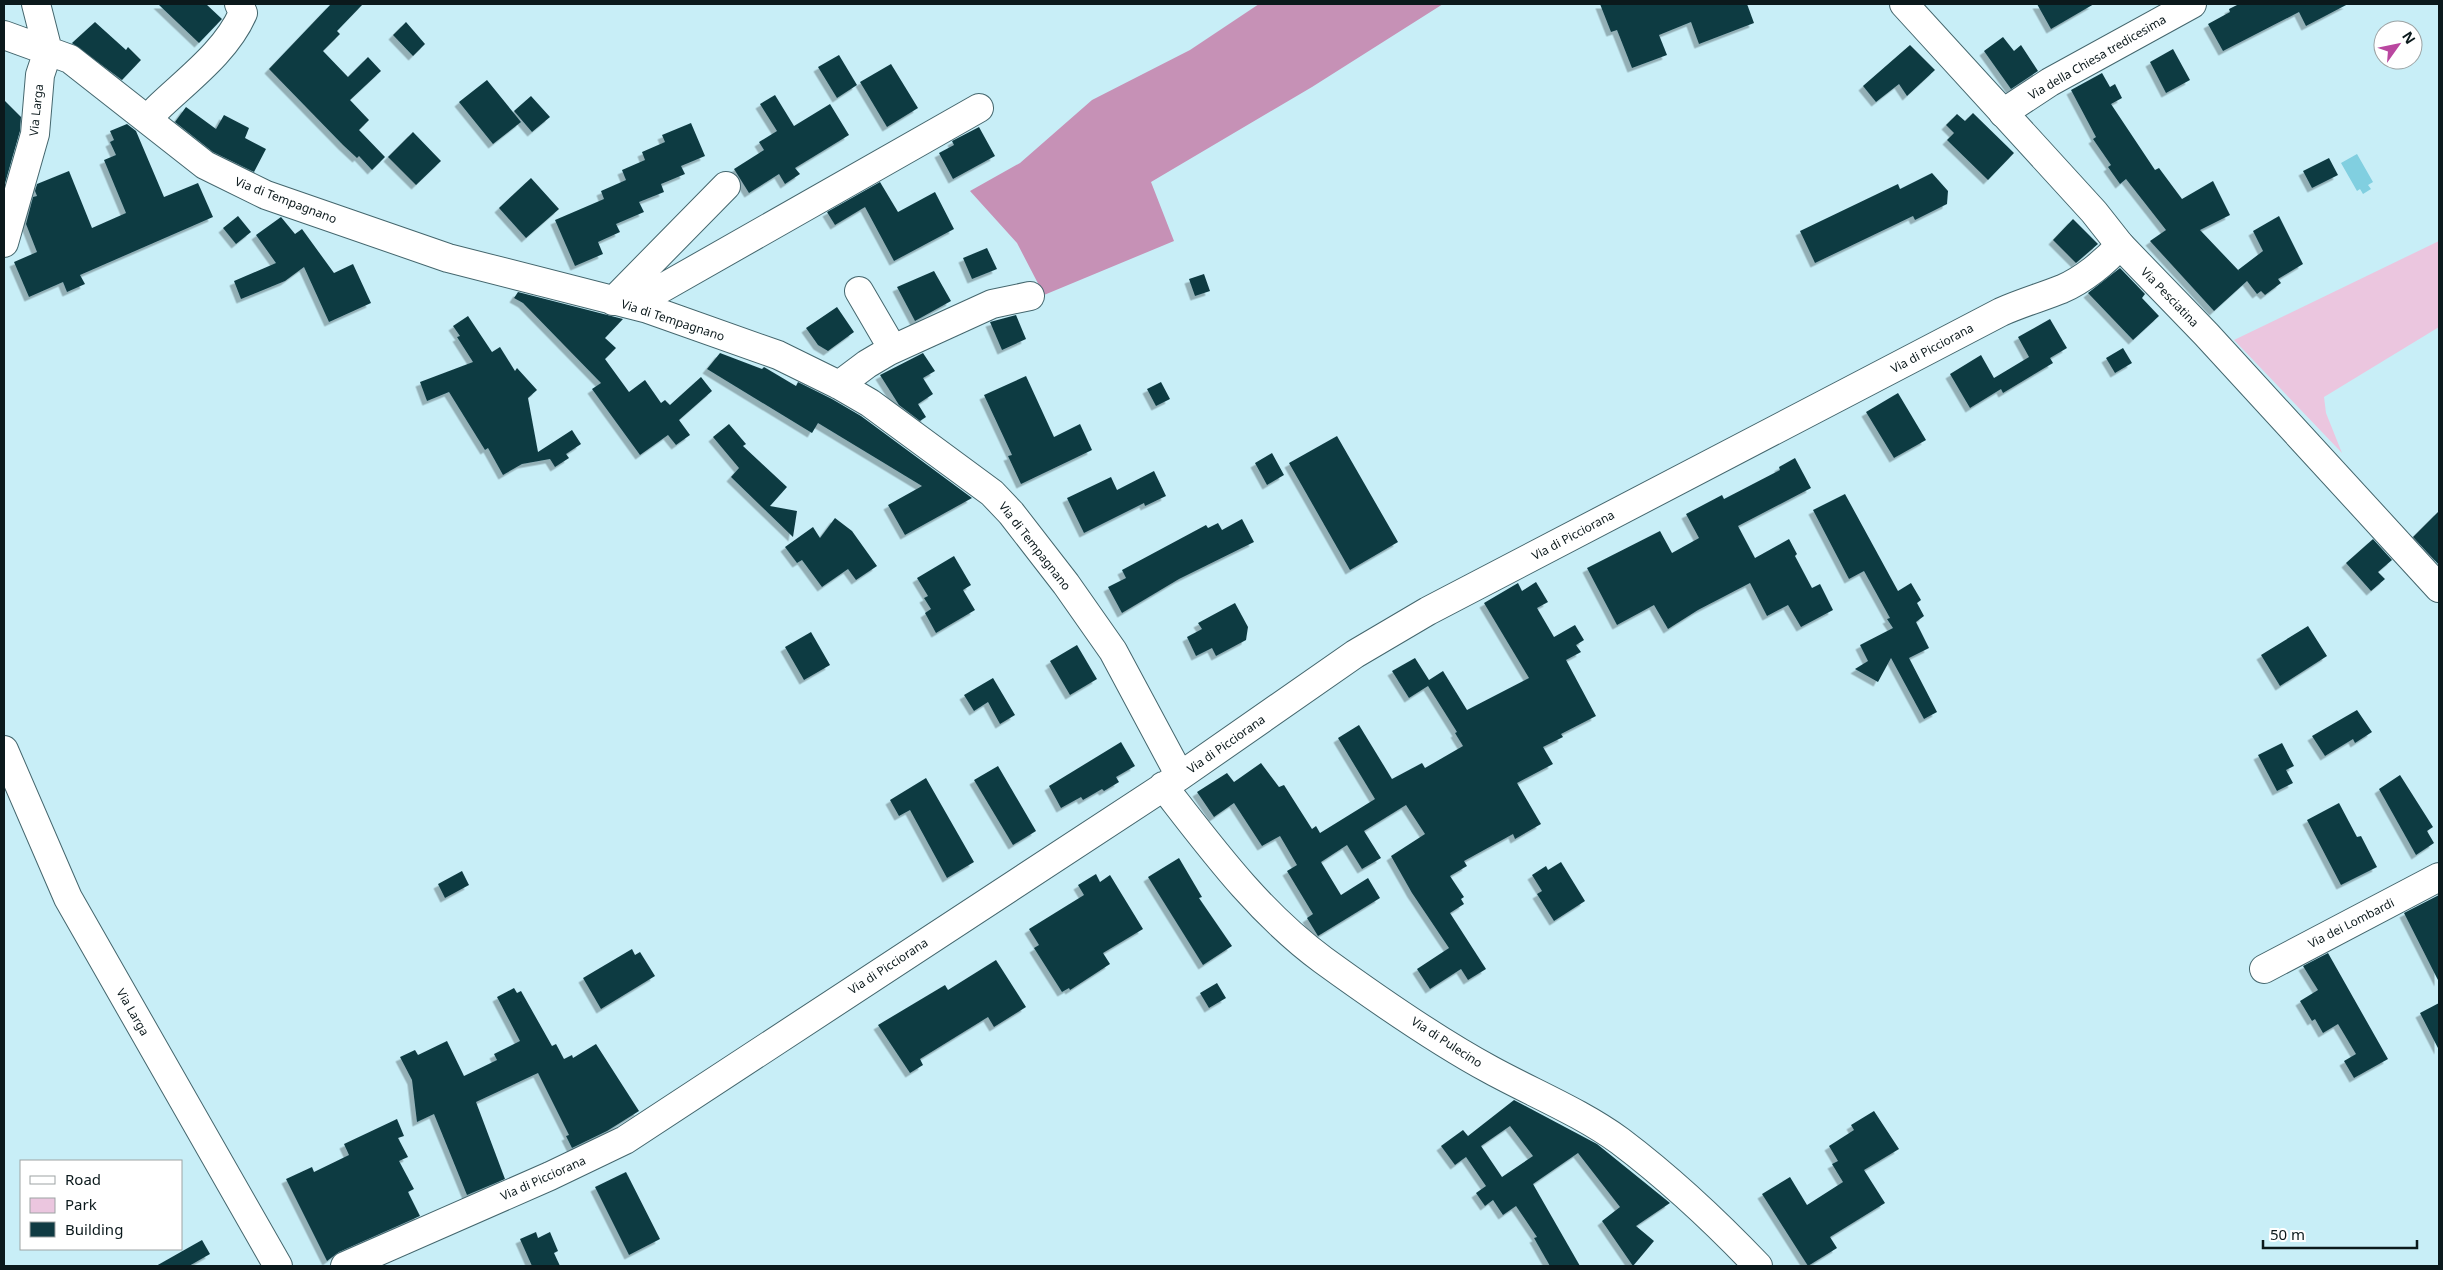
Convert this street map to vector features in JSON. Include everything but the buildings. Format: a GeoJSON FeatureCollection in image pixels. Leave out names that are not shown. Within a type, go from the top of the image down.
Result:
{"type":"FeatureCollection","features":[{"type":"Feature","properties":{"kind":"street"},"geometry":{"type":"LineString","coordinates":[[36,4],[48,51]]}},
{"type":"Feature","properties":{"kind":"street"},"geometry":{"type":"LineString","coordinates":[[149,119],[216,52],[238,24],[242,13],[239,4]]}},
{"type":"Feature","properties":{"kind":"street","name":"Via Pesciatina"},"geometry":{"type":"LineString","coordinates":[[1904,4],[2094,212],[2120,245],[2212,341],[2439,588]]}},
{"type":"Feature","properties":{"kind":"street","name":"Via della Chiesa tredicesima"},"geometry":{"type":"LineString","coordinates":[[2003,113],[2050,82],[2192,4]]}},
{"type":"Feature","properties":{"kind":"street"},"geometry":{"type":"LineString","coordinates":[[4,35],[48,51]]}},
{"type":"Feature","properties":{"kind":"street","name":"Via di Tempagnano"},"geometry":{"type":"LineString","coordinates":[[48,51],[70,59],[149,119],[205,165],[266,195],[448,258],[625,303],[778,354],[839,385],[870,404],[992,493],[1011,513],[1062,578],[1113,651],[1172,781]]}},
{"type":"Feature","properties":{"kind":"street","name":"Via Larga"},"geometry":{"type":"LineString","coordinates":[[4,243],[35,134],[40,75],[48,51]]}},
{"type":"Feature","properties":{"kind":"street"},"geometry":{"type":"LineString","coordinates":[[625,303],[657,291],[979,108]]}},
{"type":"Feature","properties":{"kind":"street"},"geometry":{"type":"LineString","coordinates":[[625,303],[726,186]]}},
{"type":"Feature","properties":{"kind":"street","name":"Via di Picciorana"},"geometry":{"type":"LineString","coordinates":[[345,1266],[550,1176],[625,1140],[1172,781],[1348,658],[1428,611],[2001,312],[2031,299],[2063,289],[2107,259],[2120,245]]}},
{"type":"Feature","properties":{"kind":"street"},"geometry":{"type":"LineString","coordinates":[[859,291],[887,339],[890,351]]}},
{"type":"Feature","properties":{"kind":"street"},"geometry":{"type":"LineString","coordinates":[[839,385],[867,364],[890,351],[992,304],[1030,296]]}},
{"type":"Feature","properties":{"kind":"street","name":"Via Larga"},"geometry":{"type":"LineString","coordinates":[[4,750],[68,898],[278,1266]]}},
{"type":"Feature","properties":{"kind":"street","name":"Via di Pulecino"},"geometry":{"type":"LineString","coordinates":[[1172,781],[1226,868],[1263,910],[1322,959],[1430,1033],[1489,1069],[1619,1140],[1726,1233],[1758,1266]]}},
{"type":"Feature","properties":{"kind":"street","name":"Via dei Lombardi"},"geometry":{"type":"LineString","coordinates":[[2264,969],[2439,877]]}},
{"type":"Feature","properties":{"kind":"green space"},"geometry":{"type":"Polygon","coordinates":[[[2439,241],[2439,327],[2324,397],[2326,413],[2342,453],[2234,340],[2439,241]]]}},
{"type":"Feature","properties":{"kind":"shaded area"},"geometry":{"type":"Polygon","coordinates":[[[1259,4],[1443,4],[1312,87],[1151,182],[1174,241],[1044,295],[1017,243],[970,191],[1020,163],[1092,100],[1190,50],[1259,4]]]}},
{"type":"Feature","properties":{"kind":"water"},"geometry":{"type":"Polygon","coordinates":[[[2357,154],[2373,182],[2368,185],[2371,189],[2363,194],[2360,189],[2357,191],[2341,163],[2357,154]]]}}]}
